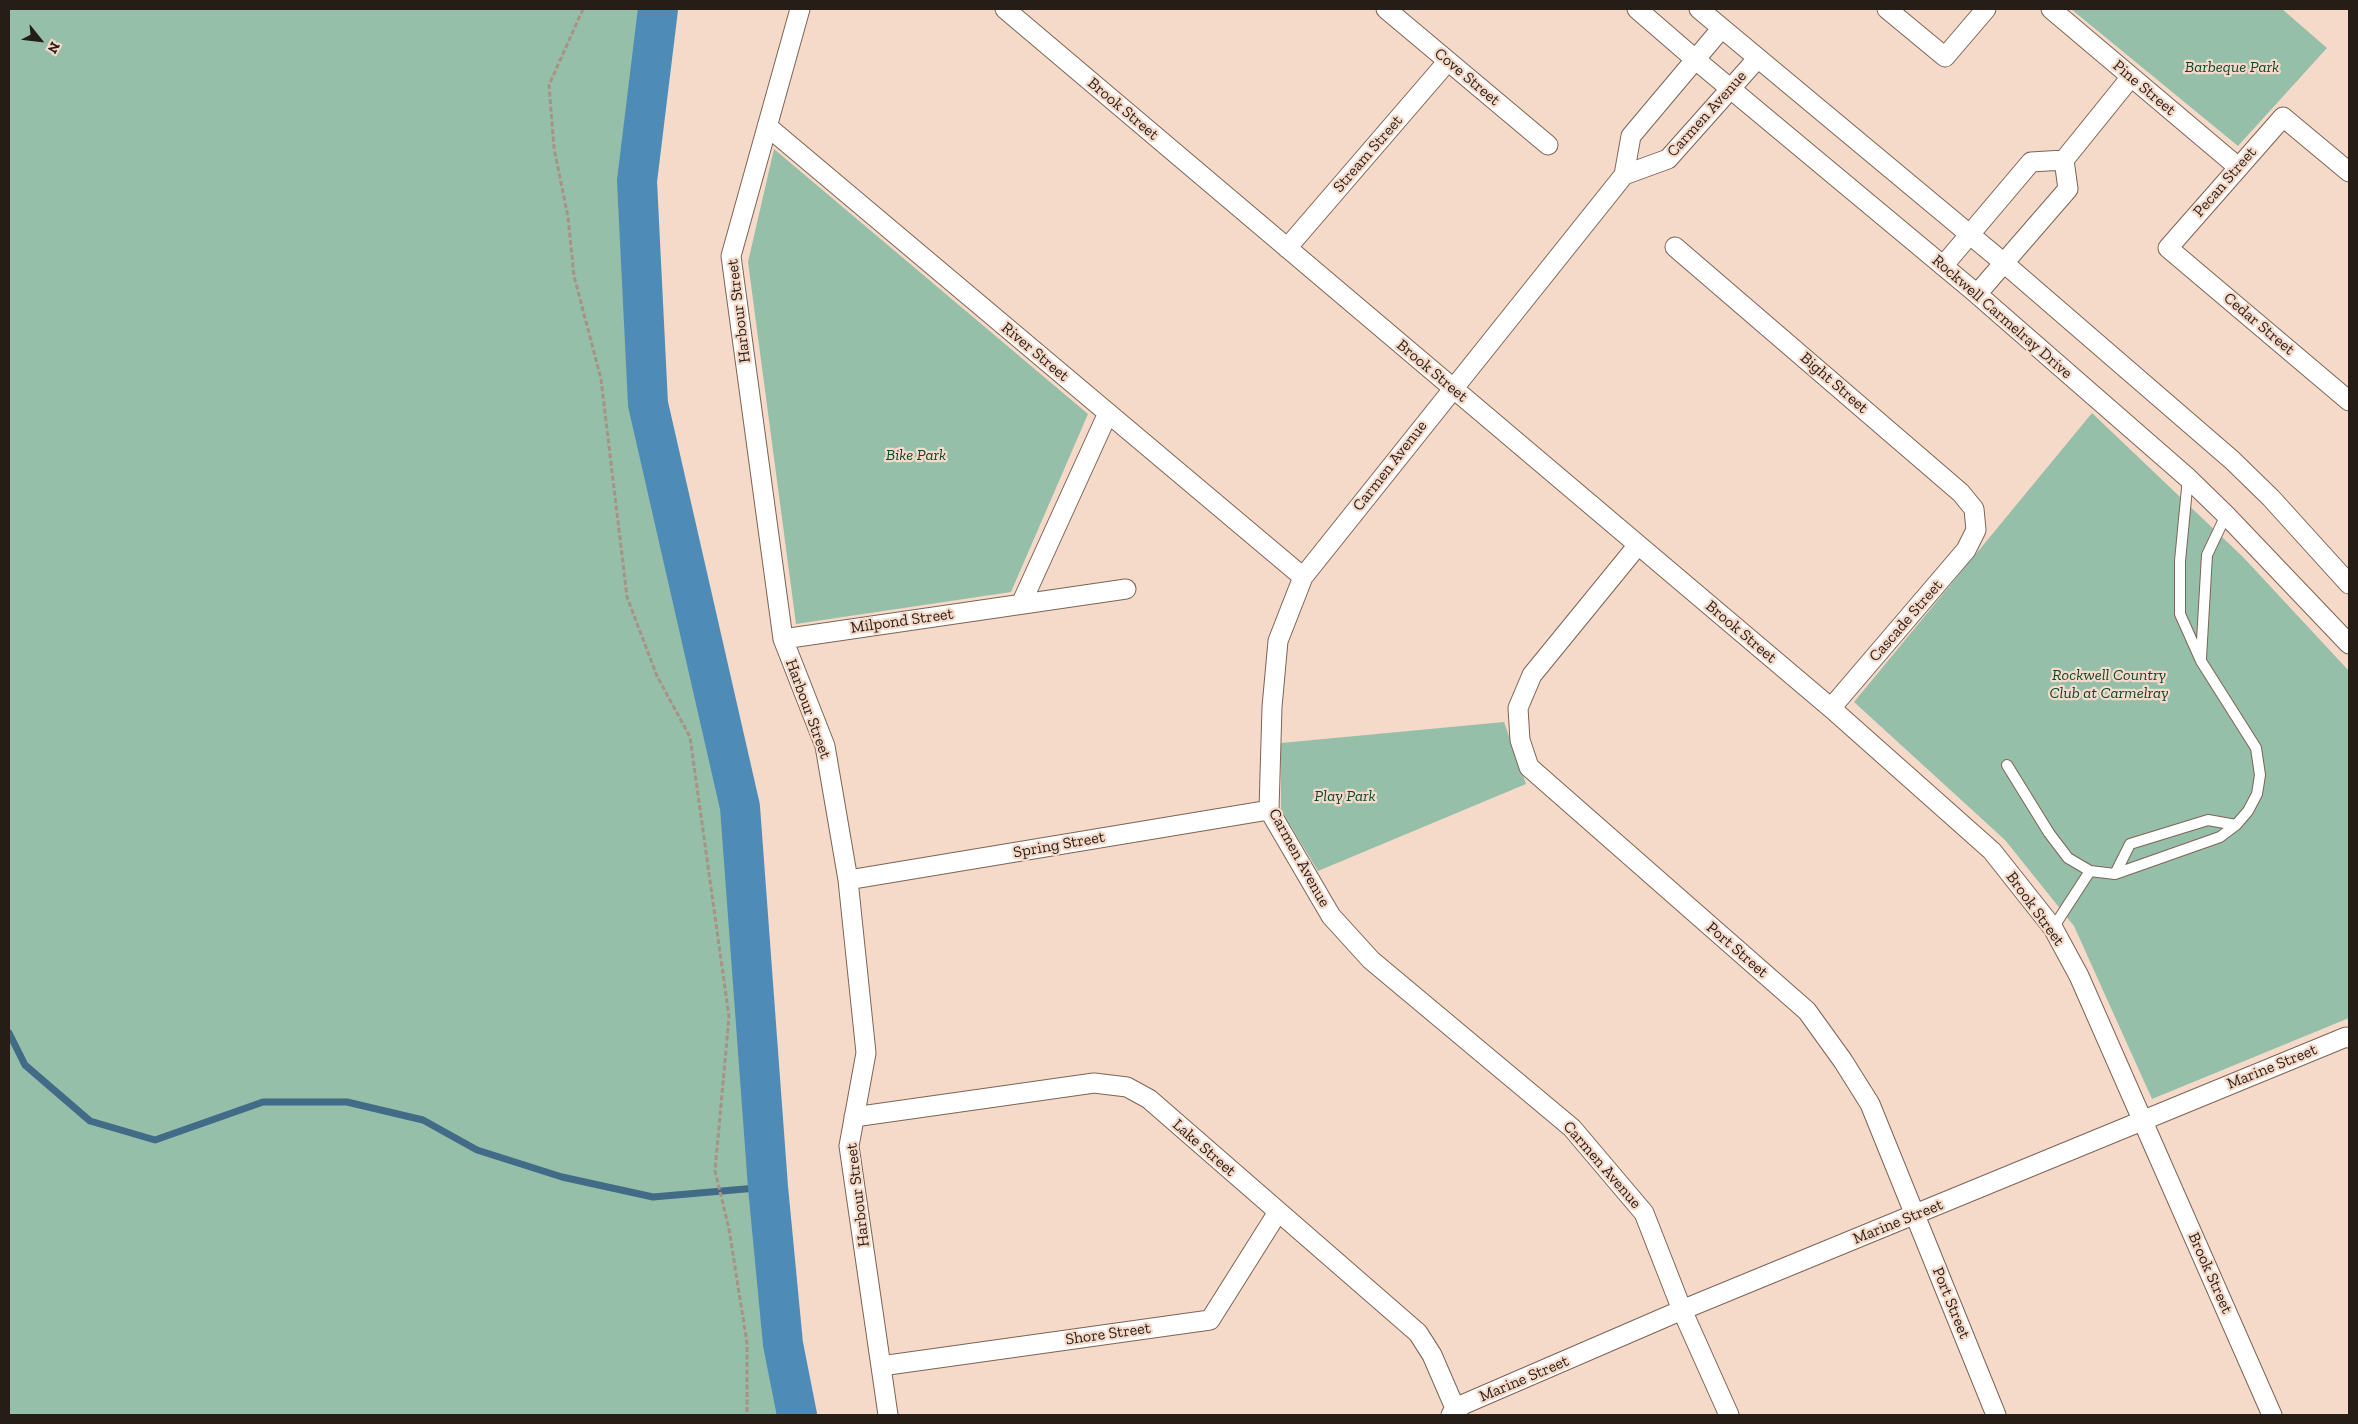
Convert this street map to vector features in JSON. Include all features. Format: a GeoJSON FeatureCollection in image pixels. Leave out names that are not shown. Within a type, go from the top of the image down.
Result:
{"type":"FeatureCollection","features":[{"type":"Feature","properties":{"kind":"street","name":"Harbour Street"},"geometry":{"type":"LineString","coordinates":[[800,9],[731,256],[783,639],[825,746],[848,880],[866,1053],[849,1146],[888,1415]]}},
{"type":"Feature","properties":{"kind":"street","name":"Brook Street"},"geometry":{"type":"LineString","coordinates":[[1005,9],[1831,708],[1992,851],[2053,928],[2079,976],[2272,1415]]}},
{"type":"Feature","properties":{"kind":"street","name":"Cove Street"},"geometry":{"type":"LineString","coordinates":[[1386,9],[1548,145]]}},
{"type":"Feature","properties":{"kind":"street","name":"Rockwell Carmelray Drive"},"geometry":{"type":"LineString","coordinates":[[1637,9],[1730,89],[1978,294],[2188,478],[2226,515],[2349,644]]}},
{"type":"Feature","properties":{"kind":"street"},"geometry":{"type":"LineString","coordinates":[[1699,9],[2004,263],[2232,460],[2270,498],[2349,584]]}},
{"type":"Feature","properties":{"kind":"street"},"geometry":{"type":"LineString","coordinates":[[1887,9],[1945,57],[1986,9]]}},
{"type":"Feature","properties":{"kind":"street","name":"Pine Street"},"geometry":{"type":"LineString","coordinates":[[2051,9],[2238,167]]}},
{"type":"Feature","properties":{"kind":"street","name":"Carmen Avenue"},"geometry":{"type":"LineString","coordinates":[[1721,29],[1631,136],[1624,176],[1452,388],[1303,577],[1278,641],[1272,707],[1269,810],[1331,916],[1372,960],[1572,1128],[1644,1213],[1682,1310],[1729,1415]]}},
{"type":"Feature","properties":{"kind":"street","name":"Carmen Avenue"},"geometry":{"type":"LineString","coordinates":[[1624,176],[1668,159],[1757,59]]}},
{"type":"Feature","properties":{"kind":"street","name":"Stream Street"},"geometry":{"type":"LineString","coordinates":[[1287,248],[1448,61]]}},
{"type":"Feature","properties":{"kind":"street"},"geometry":{"type":"LineString","coordinates":[[1978,294],[2068,189],[2064,160],[2131,77]]}},
{"type":"Feature","properties":{"kind":"street","name":"Pecan Street"},"geometry":{"type":"LineString","coordinates":[[2168,248],[2283,117],[2349,172]]}},
{"type":"Feature","properties":{"kind":"street","name":"River Street"},"geometry":{"type":"LineString","coordinates":[[767,126],[1303,577]]}},
{"type":"Feature","properties":{"kind":"street"},"geometry":{"type":"LineString","coordinates":[[1943,266],[2031,162],[2064,160]]}},
{"type":"Feature","properties":{"kind":"street","name":"Bight Street"},"geometry":{"type":"LineString","coordinates":[[1675,247],[1961,493],[1974,509],[1976,530]]}},
{"type":"Feature","properties":{"kind":"street","name":"Cedar Street"},"geometry":{"type":"LineString","coordinates":[[2168,248],[2349,401]]}},
{"type":"Feature","properties":{"kind":"street"},"geometry":{"type":"LineString","coordinates":[[1021,604],[1108,413]]}},
{"type":"Feature","properties":{"kind":"street","name":"Cascade Street"},"geometry":{"type":"LineString","coordinates":[[1831,708],[1966,550],[1976,530]]}},
{"type":"Feature","properties":{"kind":"street","name":"Port Street"},"geometry":{"type":"LineString","coordinates":[[1638,545],[1532,675],[1518,708],[1520,740],[1529,767],[1807,1011],[1843,1061],[1870,1104],[1996,1415]]}},
{"type":"Feature","properties":{"kind":"street","name":"Milpond Street"},"geometry":{"type":"LineString","coordinates":[[783,639],[1126,588]]}},
{"type":"Feature","properties":{"kind":"street","name":"Spring Street"},"geometry":{"type":"LineString","coordinates":[[848,880],[1269,810]]}},
{"type":"Feature","properties":{"kind":"street","name":"Marine Street"},"geometry":{"type":"LineString","coordinates":[[1455,1413],[1682,1310],[2346,1037],[2349,1038]]}},
{"type":"Feature","properties":{"kind":"street","name":"Lake Street"},"geometry":{"type":"LineString","coordinates":[[854,1117],[1094,1083],[1127,1087],[1149,1099],[1418,1333],[1432,1355],[1455,1413]]}},
{"type":"Feature","properties":{"kind":"street","name":"Shore Street"},"geometry":{"type":"LineString","coordinates":[[881,1366],[1210,1320],[1278,1212]]}},
{"type":"Feature","properties":{"kind":"lane"},"geometry":{"type":"LineString","coordinates":[[2007,765],[2049,833],[2068,858],[2090,871],[2115,874],[2220,837],[2236,826],[2248,811],[2257,794],[2260,762],[2256,748],[2201,661],[2180,614],[2180,561],[2188,478]]}},
{"type":"Feature","properties":{"kind":"lane"},"geometry":{"type":"LineString","coordinates":[[2201,661],[2207,555],[2226,515]]}},
{"type":"Feature","properties":{"kind":"lane"},"geometry":{"type":"LineString","coordinates":[[2115,874],[2130,844],[2208,820],[2236,826]]}},
{"type":"Feature","properties":{"kind":"lane"},"geometry":{"type":"LineString","coordinates":[[2053,928],[2090,871]]}},
{"type":"Feature","properties":{"kind":"path"},"geometry":{"type":"LineString","coordinates":[[583,9],[549,85],[554,148],[568,217],[574,276],[601,379],[627,597],[657,676],[690,737],[692,746],[729,1017],[715,1171],[729,1229],[748,1343],[746,1415]]}},
{"type":"Feature","properties":{"kind":"green space"},"geometry":{"type":"Polygon","coordinates":[[[9,9],[658,9],[637,181],[648,404],[740,807],[768,1187],[783,1344],[797,1415],[9,1415],[9,9]]]}},
{"type":"Feature","properties":{"kind":"green space","name":"Barbeque Park"},"geometry":{"type":"Polygon","coordinates":[[[2071,9],[2282,9],[2327,48],[2238,146],[2071,9]]]}},
{"type":"Feature","properties":{"kind":"green space","name":"Bike Park"},"geometry":{"type":"Polygon","coordinates":[[[774,149],[1088,414],[1011,592],[796,624],[748,262],[774,149]]]}},
{"type":"Feature","properties":{"kind":"green space","name":"Rockwell Country Club at Carmelray"},"geometry":{"type":"Polygon","coordinates":[[[2092,413],[2243,557],[2349,671],[2349,1018],[2152,1099],[2074,926],[2005,840],[1854,702],[2092,413]]]}},
{"type":"Feature","properties":{"kind":"green space","name":"Play Park"},"geometry":{"type":"Polygon","coordinates":[[[1504,722],[1526,784],[1318,871],[1281,810],[1281,743],[1504,722]]]}},
{"type":"Feature","properties":{"kind":"waterway"},"geometry":{"type":"LineString","coordinates":[[658,9],[637,181],[648,404],[740,807],[768,1187],[783,1344],[797,1415]]}},
{"type":"Feature","properties":{"kind":"waterway"},"geometry":{"type":"LineString","coordinates":[[9,1033],[25,1065],[90,1121],[155,1140],[263,1102],[347,1102],[423,1120],[477,1150],[562,1177],[653,1197],[768,1187]]}}]}
